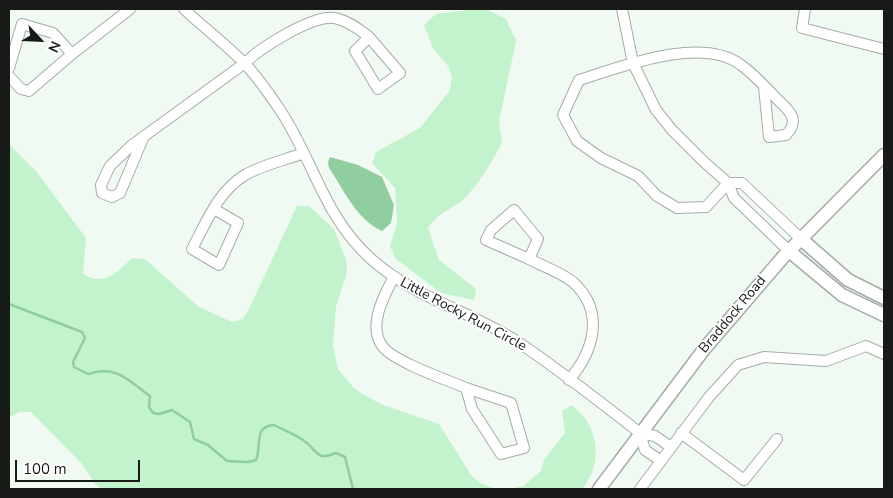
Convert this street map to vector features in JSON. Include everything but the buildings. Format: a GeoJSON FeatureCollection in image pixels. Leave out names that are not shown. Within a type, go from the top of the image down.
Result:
{"type":"FeatureCollection","features":[{"type":"Feature","properties":{"kind":"street"},"geometry":{"type":"LineString","coordinates":[[9,76],[20,89],[30,92],[72,54],[130,9]]}},
{"type":"Feature","properties":{"kind":"street","name":"Little Rocky Run Circle"},"geometry":{"type":"LineString","coordinates":[[184,9],[245,64],[282,112],[319,187],[340,224],[365,253],[394,277],[417,292],[518,342],[640,433]]}},
{"type":"Feature","properties":{"kind":"street"},"geometry":{"type":"LineString","coordinates":[[622,9],[633,63],[652,102],[672,130],[728,183],[734,198],[789,250],[842,295],[884,315]]}},
{"type":"Feature","properties":{"kind":"street"},"geometry":{"type":"LineString","coordinates":[[805,9],[802,28],[884,49]]}},
{"type":"Feature","properties":{"kind":"street"},"geometry":{"type":"LineString","coordinates":[[144,136],[120,193],[112,197],[102,193],[101,186],[110,166],[144,136],[245,64],[259,49],[317,20],[334,18],[351,24],[369,37],[400,73],[378,89],[354,51],[369,37]]}},
{"type":"Feature","properties":{"kind":"street"},"geometry":{"type":"LineString","coordinates":[[9,68],[22,24],[53,33],[72,54]]}},
{"type":"Feature","properties":{"kind":"street"},"geometry":{"type":"LineString","coordinates":[[764,87],[769,137],[786,135],[794,122],[793,114],[740,64],[722,55],[696,53],[650,58],[579,80],[563,116],[577,141],[601,158],[638,176],[657,196],[676,208],[706,207],[728,183],[742,183],[848,280],[884,298]]}},
{"type":"Feature","properties":{"kind":"street"},"geometry":{"type":"LineString","coordinates":[[214,209],[238,223],[219,264],[192,249],[214,209],[230,188],[246,174],[304,154]]}},
{"type":"Feature","properties":{"kind":"street","name":"Braddock Road"},"geometry":{"type":"LineString","coordinates":[[599,489],[705,348],[800,238],[884,155]]}},
{"type":"Feature","properties":{"kind":"street"},"geometry":{"type":"LineString","coordinates":[[529,259],[538,239],[514,210],[491,230],[486,240],[529,259],[573,282],[593,309],[593,326],[589,345],[582,364],[569,380]]}},
{"type":"Feature","properties":{"kind":"street"},"geometry":{"type":"LineString","coordinates":[[394,277],[385,293],[377,316],[377,333],[383,347],[403,360],[466,388],[512,403],[524,448],[501,454],[472,409],[466,388]]}},
{"type":"Feature","properties":{"kind":"street"},"geometry":{"type":"LineString","coordinates":[[640,489],[709,397],[738,365],[764,357],[826,361],[866,346],[884,354]]}},
{"type":"Feature","properties":{"kind":"street"},"geometry":{"type":"LineString","coordinates":[[661,461],[645,450],[640,433],[655,436],[671,446]]}},
{"type":"Feature","properties":{"kind":"street"},"geometry":{"type":"LineString","coordinates":[[681,434],[744,480],[777,439]]}},
{"type":"Feature","properties":{"kind":"shaded area"},"geometry":{"type":"Polygon","coordinates":[[[486,9],[506,19],[516,41],[499,121],[502,143],[470,193],[459,203],[440,215],[428,228],[439,260],[476,289],[474,300],[441,293],[395,258],[390,246],[397,224],[395,188],[372,163],[376,152],[420,128],[450,90],[452,77],[448,66],[433,48],[424,25],[436,14],[486,9]]]}},
{"type":"Feature","properties":{"kind":"shaded area"},"geometry":{"type":"Polygon","coordinates":[[[9,144],[36,171],[86,238],[83,274],[91,278],[104,278],[116,273],[133,258],[145,259],[199,307],[232,322],[243,319],[249,309],[297,206],[309,206],[334,229],[346,260],[347,272],[336,307],[333,345],[338,369],[353,387],[362,394],[383,405],[439,424],[471,475],[480,483],[496,489],[102,489],[95,484],[82,464],[31,412],[19,412],[9,418],[9,144]]]}},
{"type":"Feature","properties":{"kind":"shaded area"},"geometry":{"type":"Polygon","coordinates":[[[330,157],[358,165],[382,177],[394,205],[391,223],[382,231],[365,220],[352,204],[329,168],[328,162],[330,157]]]}},
{"type":"Feature","properties":{"kind":"shaded area"},"geometry":{"type":"Polygon","coordinates":[[[572,405],[587,420],[596,448],[594,466],[582,489],[510,489],[523,486],[541,471],[544,460],[565,433],[562,411],[572,405]]]}},
{"type":"Feature","properties":{"kind":"waterway"},"geometry":{"type":"LineString","coordinates":[[9,304],[82,332],[85,338],[73,362],[74,367],[88,374],[106,371],[128,380],[150,396],[149,407],[153,413],[159,414],[172,410],[190,422],[194,439],[208,445],[227,461],[248,462],[256,460],[259,438],[263,429],[274,425],[303,440],[320,455],[336,453],[345,457],[353,489]]}}]}
